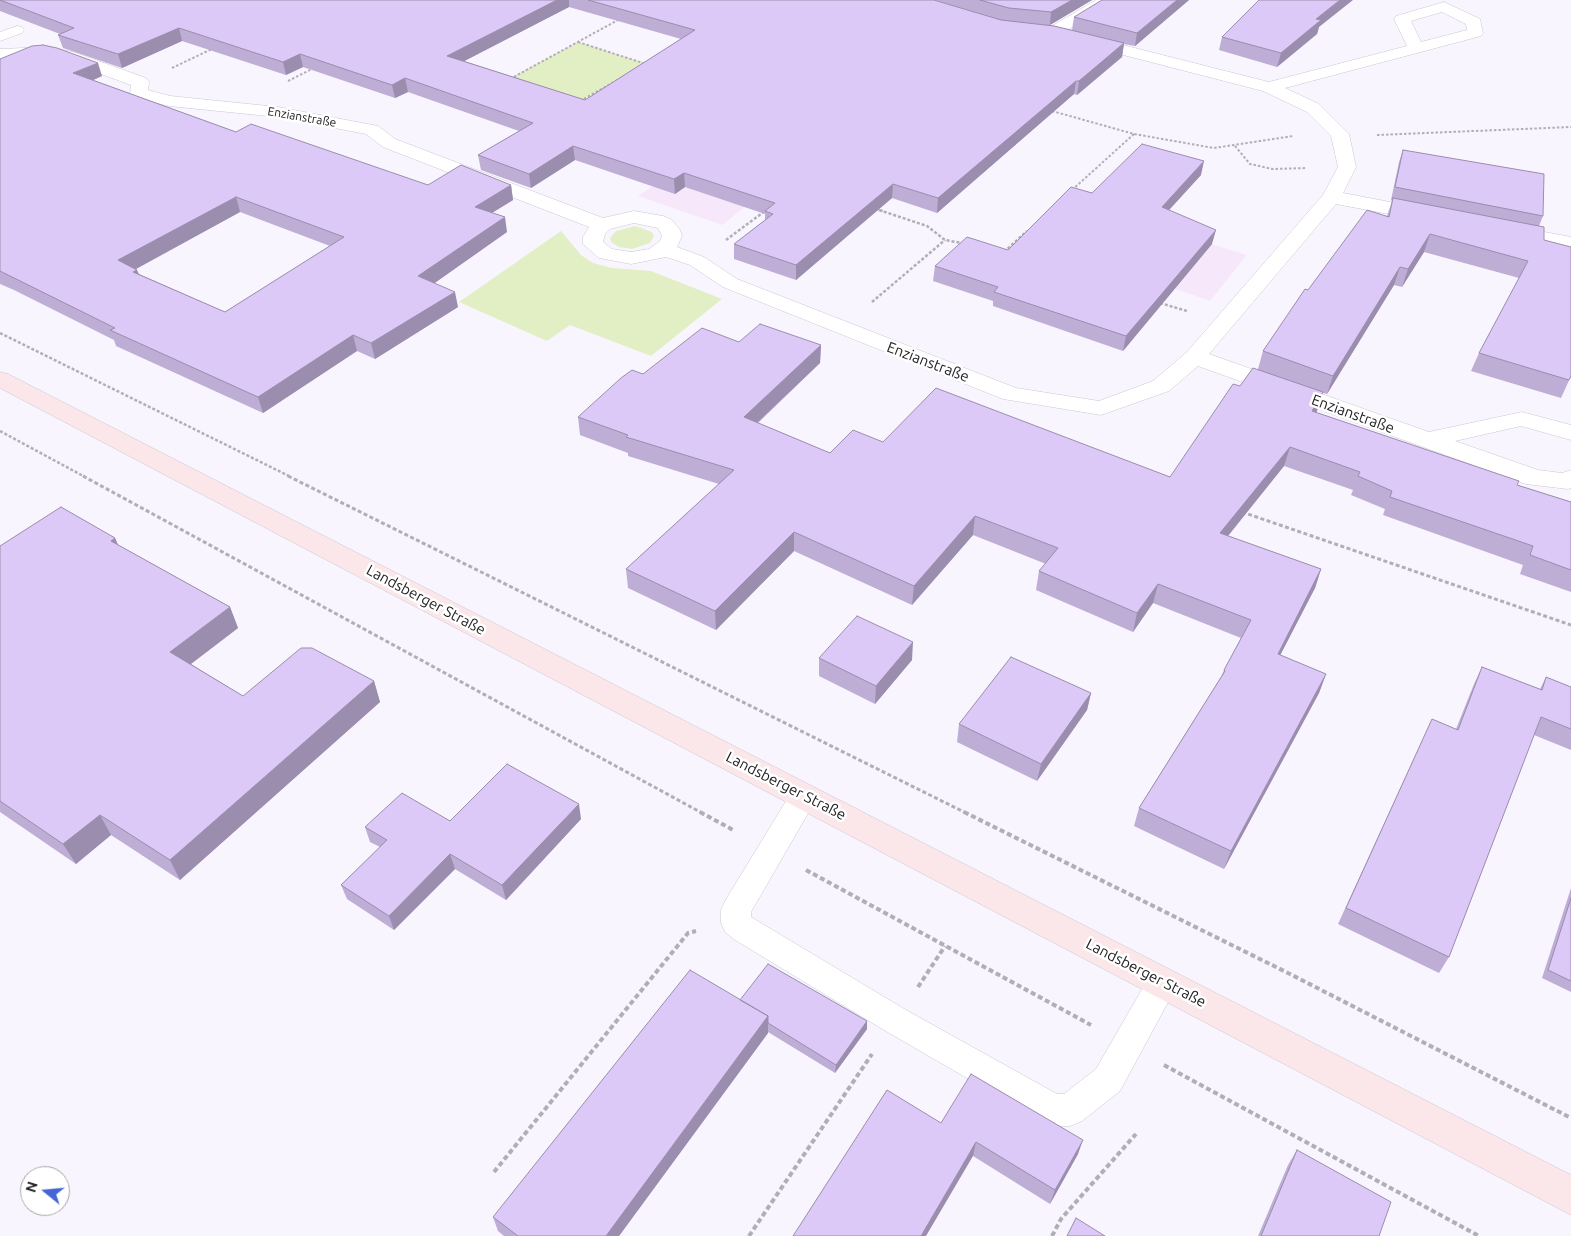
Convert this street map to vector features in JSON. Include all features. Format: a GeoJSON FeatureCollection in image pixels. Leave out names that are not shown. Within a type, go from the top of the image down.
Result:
{"type":"FeatureCollection","features":[{"type":"Feature","properties":{"kind":"street"},"geometry":{"type":"LineString","coordinates":[[1107,0],[1043,31],[1269,87],[1313,108],[1340,134],[1347,167]]}},
{"type":"Feature","properties":{"kind":"street"},"geometry":{"type":"LineString","coordinates":[[1269,87],[1416,48]]}},
{"type":"Feature","properties":{"kind":"street","name":"Enzianstraße"},"geometry":{"type":"LineString","coordinates":[[0,54],[48,52],[67,56],[140,82],[139,93],[147,95],[169,100],[278,112],[372,130],[389,144],[460,169],[603,225]]}},
{"type":"Feature","properties":{"kind":"street","name":"Enzianstraße"},"geometry":{"type":"LineString","coordinates":[[664,249],[697,261],[730,283],[1011,394],[1100,408],[1161,386],[1194,357],[1331,197],[1347,167]]}},
{"type":"Feature","properties":{"kind":"street"},"geometry":{"type":"LineString","coordinates":[[1331,197],[1448,219]]}},
{"type":"Feature","properties":{"kind":"street"},"geometry":{"type":"LineString","coordinates":[[634,217],[656,220],[670,230],[672,236],[664,249],[655,254],[637,258],[618,258],[606,254],[593,244],[593,237],[596,231],[603,225],[612,221],[634,217]]}},
{"type":"Feature","properties":{"kind":"street"},"geometry":{"type":"LineString","coordinates":[[1488,227],[1571,243]]}},
{"type":"Feature","properties":{"kind":"street"},"geometry":{"type":"LineString","coordinates":[[1546,238],[1571,228]]}},
{"type":"Feature","properties":{"kind":"street","name":"Enzianstraße"},"geometry":{"type":"LineString","coordinates":[[1194,357],[1535,478],[1568,481],[1571,478]]}},
{"type":"Feature","properties":{"kind":"street","name":"Landsberger Straße"},"geometry":{"type":"LineString","coordinates":[[0,379],[1163,982],[1571,1196]]}},
{"type":"Feature","properties":{"kind":"street"},"geometry":{"type":"LineString","coordinates":[[1428,440],[1522,419],[1571,433]]}},
{"type":"Feature","properties":{"kind":"lane"},"geometry":{"type":"LineString","coordinates":[[0,37],[18,30]]}},
{"type":"Feature","properties":{"kind":"lane"},"geometry":{"type":"LineString","coordinates":[[804,796],[736,910],[736,923],[746,931],[895,1020],[1053,1110],[1070,1110],[1108,1080],[1163,982]]}},
{"type":"Feature","properties":{"kind":"path"},"geometry":{"type":"LineString","coordinates":[[518,82],[509,79],[620,19]]}},
{"type":"Feature","properties":{"kind":"path"},"geometry":{"type":"LineString","coordinates":[[578,42],[646,63],[637,68]]}},
{"type":"Feature","properties":{"kind":"path"},"geometry":{"type":"LineString","coordinates":[[140,82],[221,45]]}},
{"type":"Feature","properties":{"kind":"path"},"geometry":{"type":"LineString","coordinates":[[236,107],[314,68]]}},
{"type":"Feature","properties":{"kind":"path"},"geometry":{"type":"LineString","coordinates":[[578,102],[620,78]]}},
{"type":"Feature","properties":{"kind":"path"},"geometry":{"type":"LineString","coordinates":[[1052,111],[1134,134],[1214,148],[1303,134],[1384,136],[1571,127]]}},
{"type":"Feature","properties":{"kind":"path"},"geometry":{"type":"LineString","coordinates":[[1070,192],[1134,134]]}},
{"type":"Feature","properties":{"kind":"path"},"geometry":{"type":"LineString","coordinates":[[1235,146],[1250,164],[1272,169],[1347,167]]}},
{"type":"Feature","properties":{"kind":"path"},"geometry":{"type":"LineString","coordinates":[[697,261],[772,206]]}},
{"type":"Feature","properties":{"kind":"path"},"geometry":{"type":"LineString","coordinates":[[871,207],[927,226],[945,240],[965,244]]}},
{"type":"Feature","properties":{"kind":"path"},"geometry":{"type":"LineString","coordinates":[[1012,256],[1003,253],[1028,230]]}},
{"type":"Feature","properties":{"kind":"path"},"geometry":{"type":"LineString","coordinates":[[841,328],[945,240]]}},
{"type":"Feature","properties":{"kind":"path"},"geometry":{"type":"LineString","coordinates":[[1159,303],[1223,323]]}},
{"type":"Feature","properties":{"kind":"path"},"geometry":{"type":"LineString","coordinates":[[0,333],[1279,968],[1571,1118]]}},
{"type":"Feature","properties":{"kind":"path"},"geometry":{"type":"LineString","coordinates":[[1234,508],[1571,625]]}},
{"type":"Feature","properties":{"kind":"path"},"geometry":{"type":"LineString","coordinates":[[494,1172],[688,933],[736,923]]}},
{"type":"Feature","properties":{"kind":"path"},"geometry":{"type":"LineString","coordinates":[[749,1236],[945,946]]}},
{"type":"Feature","properties":{"kind":"path"},"geometry":{"type":"LineString","coordinates":[[1052,1236],[1061,1219],[1136,1134]]}},
{"type":"Feature","properties":{"kind":"shaded area"},"geometry":{"type":"Polygon","coordinates":[[[749,121],[745,207],[722,225],[638,196],[749,121]]]}},
{"type":"Feature","properties":{"kind":"shaded area"},"geometry":{"type":"Polygon","coordinates":[[[1069,201],[1247,255],[1210,301],[1173,288],[1069,201]]]}},
{"type":"Feature","properties":{"kind":"green space"},"geometry":{"type":"Polygon","coordinates":[[[578,42],[645,63],[578,102],[509,79],[578,42]]]}},
{"type":"Feature","properties":{"kind":"green space"},"geometry":{"type":"Polygon","coordinates":[[[635,226],[652,232],[654,236],[650,243],[632,249],[619,247],[611,242],[610,238],[616,231],[635,226]]]}},
{"type":"Feature","properties":{"kind":"green space"},"geometry":{"type":"Polygon","coordinates":[[[561,231],[581,255],[593,263],[612,268],[651,271],[722,299],[651,356],[570,325],[547,341],[459,302],[561,231]]]}},
{"type":"Feature","properties":{"kind":"building"},"geometry":{"type":"Polygon","coordinates":[[[0,0],[557,0],[447,56],[585,100],[695,30],[588,0],[934,0],[1001,20],[1054,26],[1124,43],[1079,81],[1076,81],[938,198],[893,184],[796,265],[734,244],[773,214],[765,211],[775,203],[684,173],[674,179],[573,146],[529,174],[478,155],[533,123],[405,78],[392,85],[300,54],[283,62],[179,28],[118,54],[58,35],[74,28],[0,0]]]}},
{"type":"Feature","properties":{"kind":"building"},"geometry":{"type":"Polygon","coordinates":[[[980,0],[1072,0],[1051,12],[1009,8],[980,0]]]}},
{"type":"Feature","properties":{"kind":"building"},"geometry":{"type":"Polygon","coordinates":[[[1102,0],[1177,0],[1137,33],[1074,17],[1102,0]]]}},
{"type":"Feature","properties":{"kind":"building"},"geometry":{"type":"Polygon","coordinates":[[[1259,0],[1340,0],[1316,19],[1321,20],[1281,53],[1222,37],[1259,0]]]}},
{"type":"Feature","properties":{"kind":"building"},"geometry":{"type":"Polygon","coordinates":[[[43,45],[57,48],[98,63],[73,73],[236,132],[251,124],[428,185],[461,165],[511,185],[475,207],[505,217],[418,276],[455,292],[371,343],[353,335],[258,397],[110,330],[115,328],[0,271],[0,59],[32,46],[43,45]],[[236,197],[118,260],[137,270],[133,272],[225,312],[344,237],[236,197]]]}},
{"type":"Feature","properties":{"kind":"building"},"geometry":{"type":"Polygon","coordinates":[[[1142,144],[1204,161],[1162,207],[1216,230],[1126,336],[994,292],[998,287],[935,266],[967,237],[1008,250],[1071,187],[1092,193],[1142,144]]]}},
{"type":"Feature","properties":{"kind":"building"},"geometry":{"type":"Polygon","coordinates":[[[1403,150],[1544,174],[1543,216],[1395,187],[1403,150]]]}},
{"type":"Feature","properties":{"kind":"building"},"geometry":{"type":"Polygon","coordinates":[[[1393,198],[1544,227],[1544,240],[1571,247],[1571,376],[1569,380],[1479,353],[1528,261],[1430,234],[1408,269],[1400,267],[1333,376],[1263,351],[1305,289],[1308,290],[1367,210],[1389,217],[1393,198]]]}},
{"type":"Feature","properties":{"kind":"building"},"geometry":{"type":"Polygon","coordinates":[[[760,324],[821,345],[744,417],[830,453],[853,430],[883,442],[936,388],[1170,477],[1233,384],[1240,386],[1253,368],[1323,392],[1312,411],[1519,481],[1517,485],[1571,502],[1571,570],[1530,555],[1533,546],[1390,497],[1392,491],[1358,476],[1360,472],[1290,447],[1220,533],[1321,569],[1278,654],[1326,674],[1231,851],[1139,808],[1225,671],[1251,620],[1158,584],[1137,613],[1039,571],[1058,548],[975,516],[914,586],[794,532],[715,611],[626,569],[734,470],[626,437],[628,435],[578,417],[632,370],[643,374],[702,328],[739,342],[760,324]]]}},
{"type":"Feature","properties":{"kind":"building"},"geometry":{"type":"Polygon","coordinates":[[[61,507],[115,538],[111,541],[230,607],[170,652],[243,696],[301,648],[312,648],[374,681],[170,860],[100,815],[63,844],[0,801],[0,546],[61,507]]]}},
{"type":"Feature","properties":{"kind":"building"},"geometry":{"type":"Polygon","coordinates":[[[857,616],[913,642],[876,686],[819,658],[857,616]]]}},
{"type":"Feature","properties":{"kind":"building"},"geometry":{"type":"Polygon","coordinates":[[[1011,657],[1091,693],[1041,764],[959,724],[1011,657]]]}},
{"type":"Feature","properties":{"kind":"building"},"geometry":{"type":"Polygon","coordinates":[[[1482,667],[1542,690],[1546,677],[1571,687],[1571,729],[1541,717],[1449,957],[1346,908],[1432,719],[1458,730],[1482,667]]]}},
{"type":"Feature","properties":{"kind":"building"},"geometry":{"type":"Polygon","coordinates":[[[507,764],[579,804],[502,885],[450,854],[389,916],[341,885],[387,840],[365,827],[402,793],[450,821],[507,764]]]}},
{"type":"Feature","properties":{"kind":"building"},"geometry":{"type":"Polygon","coordinates":[[[1571,898],[1571,981],[1548,970],[1571,898]]]}},
{"type":"Feature","properties":{"kind":"building"},"geometry":{"type":"Polygon","coordinates":[[[768,964],[867,1021],[836,1065],[768,1023],[768,1016],[740,1000],[768,964]]]}},
{"type":"Feature","properties":{"kind":"building"},"geometry":{"type":"Polygon","coordinates":[[[690,970],[768,1016],[606,1236],[518,1236],[493,1217],[690,970]]]}},
{"type":"Feature","properties":{"kind":"building"},"geometry":{"type":"Polygon","coordinates":[[[971,1074],[1083,1140],[1055,1190],[976,1142],[921,1236],[793,1236],[887,1090],[941,1123],[971,1074]]]}},
{"type":"Feature","properties":{"kind":"building"},"geometry":{"type":"Polygon","coordinates":[[[1297,1150],[1391,1202],[1379,1236],[1261,1236],[1297,1150]]]}},
{"type":"Feature","properties":{"kind":"building"},"geometry":{"type":"Polygon","coordinates":[[[1076,1218],[1105,1236],[1067,1236],[1076,1218]]]}}]}
